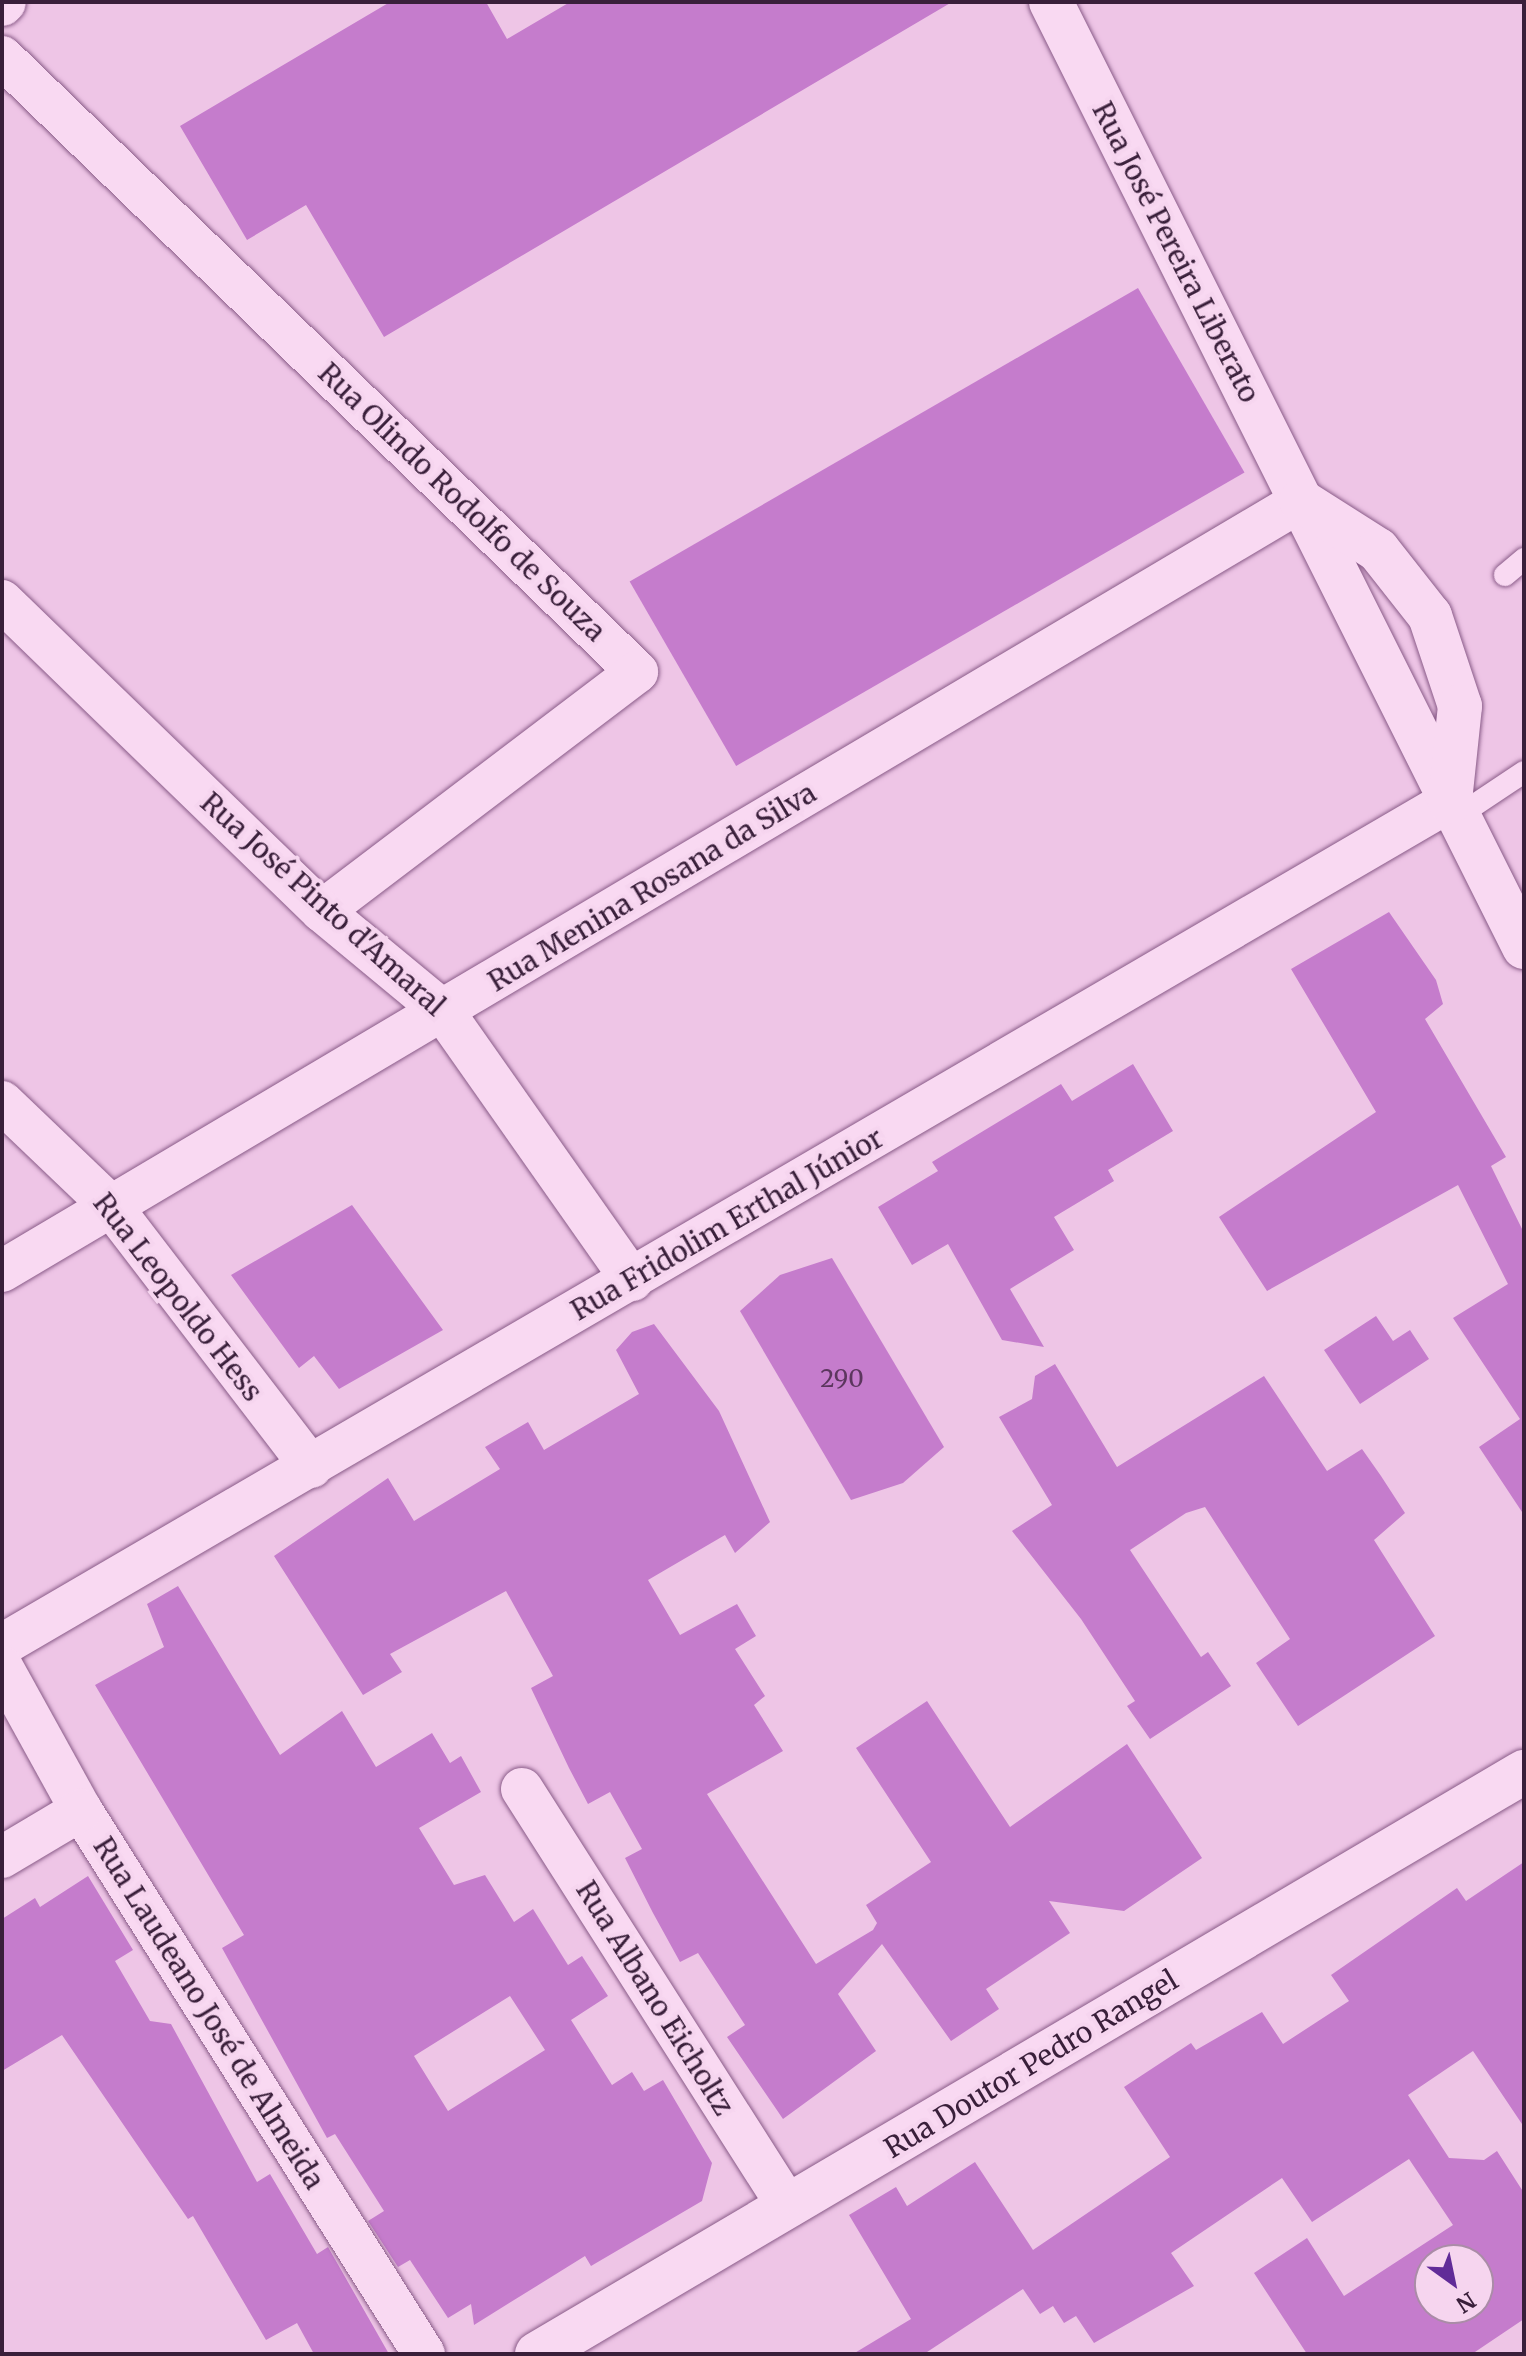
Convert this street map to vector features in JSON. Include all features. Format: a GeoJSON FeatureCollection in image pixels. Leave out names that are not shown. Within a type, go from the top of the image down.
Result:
{"type":"FeatureCollection","features":[{"type":"Feature","properties":{"kind":"main road","name":"Rua José Pereira Liberato"},"geometry":{"type":"LineString","coordinates":[[1051,2],[1524,947]]}},
{"type":"Feature","properties":{"kind":"main road"},"geometry":{"type":"LineString","coordinates":[[1301,501],[1378,550],[1430,616],[1460,706],[1454,809]]}},
{"type":"Feature","properties":{"kind":"main road"},"geometry":{"type":"LineString","coordinates":[[1345,590],[1430,616]]}},
{"type":"Feature","properties":{"kind":"main road"},"geometry":{"type":"LineString","coordinates":[[1382,664],[1430,616]]}},
{"type":"Feature","properties":{"kind":"main road","name":"Rua Doutor Pedro Rangel"},"geometry":{"type":"LineString","coordinates":[[537,2354],[1524,1772]]}},
{"type":"Feature","properties":{"kind":"street","name":"Rua Olindo Rodolfo de Souza"},"geometry":{"type":"LineString","coordinates":[[2,57],[637,672],[322,911]]}},
{"type":"Feature","properties":{"kind":"street","name":"Rua Menina Rosana da Silva"},"geometry":{"type":"LineString","coordinates":[[2,1271],[1301,501]]}},
{"type":"Feature","properties":{"kind":"street","name":"Rua José Pinto d'Amaral"},"geometry":{"type":"LineString","coordinates":[[2,601],[322,911],[443,1011],[632,1280]]}},
{"type":"Feature","properties":{"kind":"street","name":"Rua Fridolim Erthal Júnior"},"geometry":{"type":"LineString","coordinates":[[2,1645],[1454,809]]}},
{"type":"Feature","properties":{"kind":"street","name":"Rua Leopoldo Hess"},"geometry":{"type":"LineString","coordinates":[[2,1102],[111,1206],[311,1467]]}},
{"type":"Feature","properties":{"kind":"street","name":"Rua Laudeano José de Almeida"},"geometry":{"type":"LineString","coordinates":[[2,1667],[81,1810],[424,2354]]}},
{"type":"Feature","properties":{"kind":"street","name":"Rua Albano Eicholtz"},"geometry":{"type":"LineString","coordinates":[[522,1789],[788,2207]]}},
{"type":"Feature","properties":{"kind":"street"},"geometry":{"type":"LineString","coordinates":[[2,1857],[81,1810]]}},
{"type":"Feature","properties":{"kind":"lane"},"geometry":{"type":"LineString","coordinates":[[1505,575],[1524,559]]}},
{"type":"Feature","properties":{"kind":"lane"},"geometry":{"type":"LineString","coordinates":[[1454,809],[1524,772]]}},
{"type":"Feature","properties":{"kind":"building"},"geometry":{"type":"Polygon","coordinates":[[[390,2],[486,2],[507,39],[570,2],[952,2],[384,337],[306,205],[247,240],[180,126],[390,2]]]}},
{"type":"Feature","properties":{"kind":"building"},"geometry":{"type":"Polygon","coordinates":[[[1138,288],[1244,472],[736,766],[630,582],[1138,288]]]}},
{"type":"Feature","properties":{"kind":"building"},"geometry":{"type":"Polygon","coordinates":[[[1389,912],[1436,980],[1443,1004],[1425,1019],[1506,1157],[1491,1166],[1524,1233],[1524,1515],[1479,1447],[1520,1419],[1453,1318],[1508,1284],[1458,1185],[1267,1291],[1219,1217],[1376,1112],[1291,969],[1389,912]]]}},
{"type":"Feature","properties":{"kind":"building"},"geometry":{"type":"Polygon","coordinates":[[[1133,1064],[1173,1131],[1108,1170],[1114,1181],[1054,1217],[1074,1250],[1010,1289],[1044,1347],[1002,1340],[948,1244],[912,1265],[878,1207],[938,1171],[932,1162],[1061,1084],[1072,1101],[1133,1064]]]}},
{"type":"Feature","properties":{"kind":"building"},"geometry":{"type":"Polygon","coordinates":[[[352,1205],[443,1330],[339,1389],[314,1356],[299,1368],[231,1275],[352,1205]]]}},
{"type":"Feature","properties":{"kind":"building"},"geometry":{"type":"Polygon","coordinates":[[[832,1258],[944,1447],[903,1483],[851,1500],[740,1311],[780,1275],[832,1258]]]}},
{"type":"Feature","properties":{"kind":"building"},"geometry":{"type":"Polygon","coordinates":[[[1376,1316],[1393,1341],[1410,1330],[1429,1359],[1360,1404],[1324,1350],[1376,1316]]]}},
{"type":"Feature","properties":{"kind":"building"},"geometry":{"type":"Polygon","coordinates":[[[654,1324],[719,1411],[770,1522],[735,1553],[725,1535],[648,1580],[680,1635],[737,1604],[756,1636],[735,1649],[765,1696],[754,1705],[783,1751],[707,1794],[816,1964],[873,1930],[877,1923],[866,1905],[931,1862],[856,1748],[927,1701],[1010,1827],[1127,1744],[1202,1858],[1124,1911],[1049,1901],[1070,1933],[986,1989],[999,2009],[951,2041],[882,1944],[838,1994],[876,2051],[783,2119],[727,2037],[745,2025],[698,1953],[680,1962],[653,1913],[625,1858],[642,1849],[610,1792],[588,1804],[569,1768],[531,1688],[553,1676],[506,1591],[390,1654],[402,1672],[363,1695],[274,1556],[388,1478],[414,1521],[500,1469],[485,1447],[528,1422],[544,1450],[639,1394],[616,1350],[632,1332],[654,1324]]]}},
{"type":"Feature","properties":{"kind":"building"},"geometry":{"type":"Polygon","coordinates":[[[1055,1364],[1117,1467],[1264,1376],[1327,1471],[1362,1449],[1381,1476],[1405,1513],[1374,1540],[1435,1636],[1298,1726],[1256,1663],[1290,1639],[1205,1507],[1186,1513],[1130,1550],[1201,1657],[1208,1652],[1231,1686],[1150,1739],[1127,1706],[1135,1701],[1081,1619],[1012,1531],[1052,1505],[999,1417],[1032,1399],[1035,1376],[1055,1364]]]}},
{"type":"Feature","properties":{"kind":"building"},"geometry":{"type":"Polygon","coordinates":[[[178,1586],[280,1755],[342,1711],[376,1767],[432,1733],[450,1763],[461,1756],[481,1792],[419,1828],[454,1885],[485,1875],[514,1922],[533,1909],[568,1965],[582,1956],[608,1996],[571,2020],[612,2085],[632,2072],[644,2091],[663,2080],[712,2163],[702,2201],[591,2266],[585,2256],[474,2325],[471,2304],[448,2318],[410,2260],[398,2267],[368,2221],[384,2211],[335,2134],[327,2138],[222,1948],[244,1935],[95,1685],[164,1647],[147,1604],[178,1586]],[[510,1996],[414,2056],[448,2111],[545,2050],[510,1996]]]}},
{"type":"Feature","properties":{"kind":"building"},"geometry":{"type":"Polygon","coordinates":[[[1524,1862],[1524,2127],[1473,2051],[1408,2095],[1449,2158],[1484,2160],[1497,2151],[1524,2193],[1524,2319],[1472,2354],[1307,2354],[1254,2273],[1307,2238],[1344,2296],[1414,2250],[1414,2324],[1494,2324],[1494,2244],[1424,2244],[1453,2225],[1409,2159],[1312,2222],[1282,2178],[1171,2253],[1194,2286],[1094,2343],[1076,2316],[1064,2323],[1053,2306],[1040,2314],[1023,2289],[924,2354],[853,2354],[911,2319],[849,2215],[896,2187],[907,2206],[975,2162],[1033,2250],[1170,2157],[1124,2087],[1191,2043],[1196,2050],[1262,2012],[1283,2044],[1349,2001],[1331,1975],[1457,1888],[1466,1901],[1524,1862]]]}},
{"type":"Feature","properties":{"kind":"building"},"geometry":{"type":"Polygon","coordinates":[[[88,1876],[133,1950],[115,1961],[150,2021],[171,2024],[257,2182],[270,2174],[317,2254],[328,2247],[389,2354],[314,2354],[297,2323],[266,2340],[193,2216],[188,2219],[62,2035],[2,2071],[2,1919],[35,1898],[40,1907],[88,1876]]]}}]}
